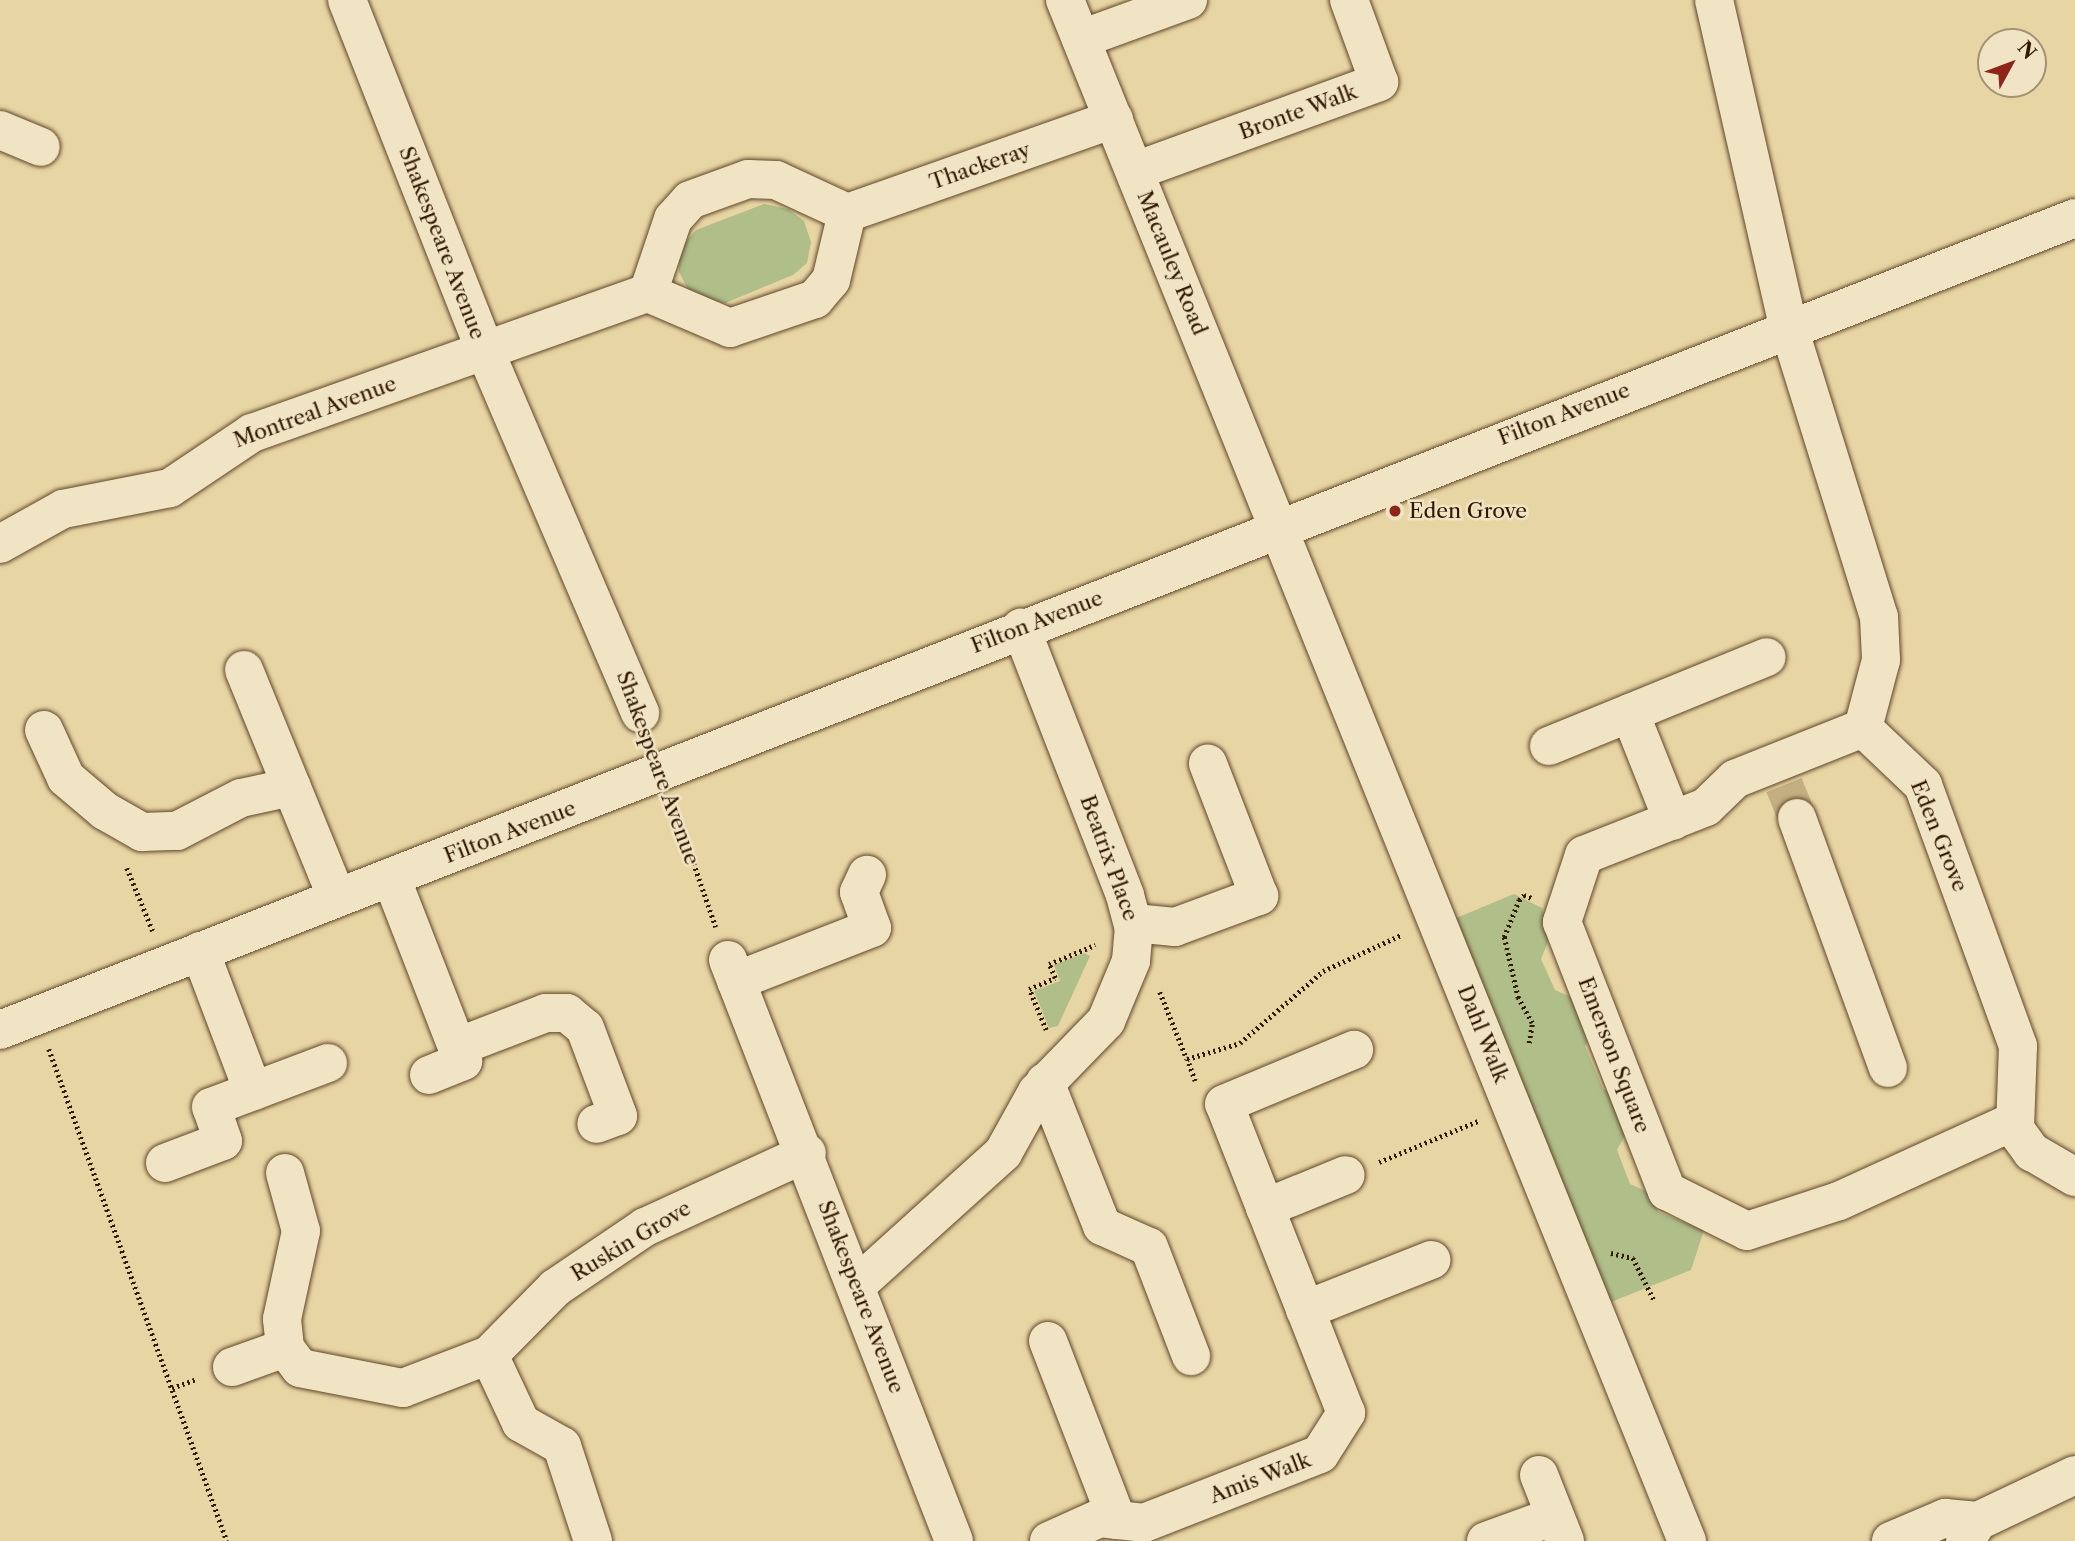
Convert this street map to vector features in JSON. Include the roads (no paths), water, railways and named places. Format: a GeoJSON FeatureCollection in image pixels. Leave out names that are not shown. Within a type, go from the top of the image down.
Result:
{"type":"FeatureCollection","features":[{"type":"Feature","properties":{"kind":"street","name":"Shakespeare Avenue"},"geometry":{"type":"LineString","coordinates":[[347,0],[485,351],[640,713]]}},
{"type":"Feature","properties":{"kind":"street","name":"Macauley Road"},"geometry":{"type":"LineString","coordinates":[[1065,0],[1282,526]]}},
{"type":"Feature","properties":{"kind":"street"},"geometry":{"type":"LineString","coordinates":[[1081,39],[1188,0]]}},
{"type":"Feature","properties":{"kind":"street","name":"Bronte Walk"},"geometry":{"type":"LineString","coordinates":[[1135,171],[1379,82],[1349,0]]}},
{"type":"Feature","properties":{"kind":"street"},"geometry":{"type":"LineString","coordinates":[[1714,0],[1788,325],[1879,617],[1881,660],[1863,728]]}},
{"type":"Feature","properties":{"kind":"street","name":"Thackeray"},"geometry":{"type":"LineString","coordinates":[[847,213],[1114,119]]}},
{"type":"Feature","properties":{"kind":"street"},"geometry":{"type":"LineString","coordinates":[[0,130],[41,147]]}},
{"type":"Feature","properties":{"kind":"street"},"geometry":{"type":"LineString","coordinates":[[485,351],[648,293],[730,328],[816,299],[831,280],[847,213],[776,180],[748,179],[690,200],[673,219],[648,293]]}},
{"type":"Feature","properties":{"kind":"street","name":"Filton Avenue"},"geometry":{"type":"LineString","coordinates":[[0,1030],[391,877],[663,775],[1021,628],[1788,325],[2075,218]]}},
{"type":"Feature","properties":{"kind":"street","name":"Montreal Avenue"},"geometry":{"type":"LineString","coordinates":[[0,544],[62,509],[170,488],[252,433],[485,351]]}},
{"type":"Feature","properties":{"kind":"street","name":"Dahl Walk"},"geometry":{"type":"LineString","coordinates":[[1282,526],[1686,1541]]}},
{"type":"Feature","properties":{"kind":"street","name":"Beatrix Place"},"geometry":{"type":"LineString","coordinates":[[857,1285],[950,1194],[996,1160],[1045,1082],[1101,1029],[1116,1003],[1131,961],[1134,923],[1021,628]]}},
{"type":"Feature","properties":{"kind":"street"},"geometry":{"type":"LineString","coordinates":[[1549,747],[1767,656]]}},
{"type":"Feature","properties":{"kind":"street"},"geometry":{"type":"LineString","coordinates":[[244,670],[337,898]]}},
{"type":"Feature","properties":{"kind":"street"},"geometry":{"type":"LineString","coordinates":[[1630,713],[1673,821]]}},
{"type":"Feature","properties":{"kind":"street","name":"Emerson Square"},"geometry":{"type":"LineString","coordinates":[[1863,728],[1785,788],[1735,779],[1706,807],[1584,855],[1562,922],[1667,1191],[1747,1231],[1839,1201],[2012,1122]]}},
{"type":"Feature","properties":{"kind":"street","name":"Eden Grove"},"geometry":{"type":"LineString","coordinates":[[1863,728],[1923,785],[2018,1046],[2012,1122]]}},
{"type":"Feature","properties":{"kind":"street"},"geometry":{"type":"LineString","coordinates":[[44,730],[61,773],[114,818],[142,832],[172,832],[241,798],[292,787]]}},
{"type":"Feature","properties":{"kind":"street"},"geometry":{"type":"LineString","coordinates":[[1134,923],[1175,927],[1259,896],[1208,764]]}},
{"type":"Feature","properties":{"kind":"street"},"geometry":{"type":"LineString","coordinates":[[1785,788],[1888,1068]]}},
{"type":"Feature","properties":{"kind":"street","name":"Shakespeare Avenue"},"geometry":{"type":"LineString","coordinates":[[867,875],[859,892],[872,928],[732,970],[807,1153],[954,1541]]}},
{"type":"Feature","properties":{"kind":"street"},"geometry":{"type":"LineString","coordinates":[[391,877],[463,1061],[429,1075]]}},
{"type":"Feature","properties":{"kind":"street"},"geometry":{"type":"LineString","coordinates":[[183,958],[253,1091]]}},
{"type":"Feature","properties":{"kind":"street"},"geometry":{"type":"LineString","coordinates":[[457,1047],[546,1013],[567,1013],[585,1028],[618,1115],[596,1124]]}},
{"type":"Feature","properties":{"kind":"street","name":"Amis Walk"},"geometry":{"type":"LineString","coordinates":[[1049,1541],[1100,1518],[1144,1523],[1320,1454],[1346,1413],[1224,1104],[1354,1050]]}},
{"type":"Feature","properties":{"kind":"street"},"geometry":{"type":"LineString","coordinates":[[165,1163],[223,1141],[211,1107],[328,1063]]}},
{"type":"Feature","properties":{"kind":"street"},"geometry":{"type":"LineString","coordinates":[[1045,1082],[1102,1226],[1149,1247],[1191,1356]]}},
{"type":"Feature","properties":{"kind":"street"},"geometry":{"type":"LineString","coordinates":[[2012,1122],[2032,1152],[2075,1177]]}},
{"type":"Feature","properties":{"kind":"street","name":"Ruskin Grove"},"geometry":{"type":"LineString","coordinates":[[285,1348],[300,1368],[396,1388],[489,1355],[555,1288],[612,1247],[807,1153]]}},
{"type":"Feature","properties":{"kind":"street"},"geometry":{"type":"LineString","coordinates":[[232,1367],[285,1348],[282,1319],[301,1231],[285,1173]]}},
{"type":"Feature","properties":{"kind":"street"},"geometry":{"type":"LineString","coordinates":[[1265,1208],[1346,1175]]}},
{"type":"Feature","properties":{"kind":"street"},"geometry":{"type":"LineString","coordinates":[[1305,1310],[1431,1261]]}},
{"type":"Feature","properties":{"kind":"street"},"geometry":{"type":"LineString","coordinates":[[1048,1341],[1117,1520]]}},
{"type":"Feature","properties":{"kind":"street"},"geometry":{"type":"LineString","coordinates":[[489,1355],[521,1423],[562,1446],[593,1541]]}},
{"type":"Feature","properties":{"kind":"street"},"geometry":{"type":"LineString","coordinates":[[1486,1541],[1560,1528],[1539,1475]]}},
{"type":"Feature","properties":{"kind":"street"},"geometry":{"type":"LineString","coordinates":[[1891,1541],[1945,1518],[1972,1531],[2075,1475]]}},
{"type":"Feature","properties":{"kind":"tunnel"},"geometry":{"type":"LineString","coordinates":[[1784,785],[1797,818]]}},
{"type":"Feature","properties":{"kind":"place","name":"Eden Grove"},"geometry":{"type":"Point","coordinates":[1395,511]}}]}
